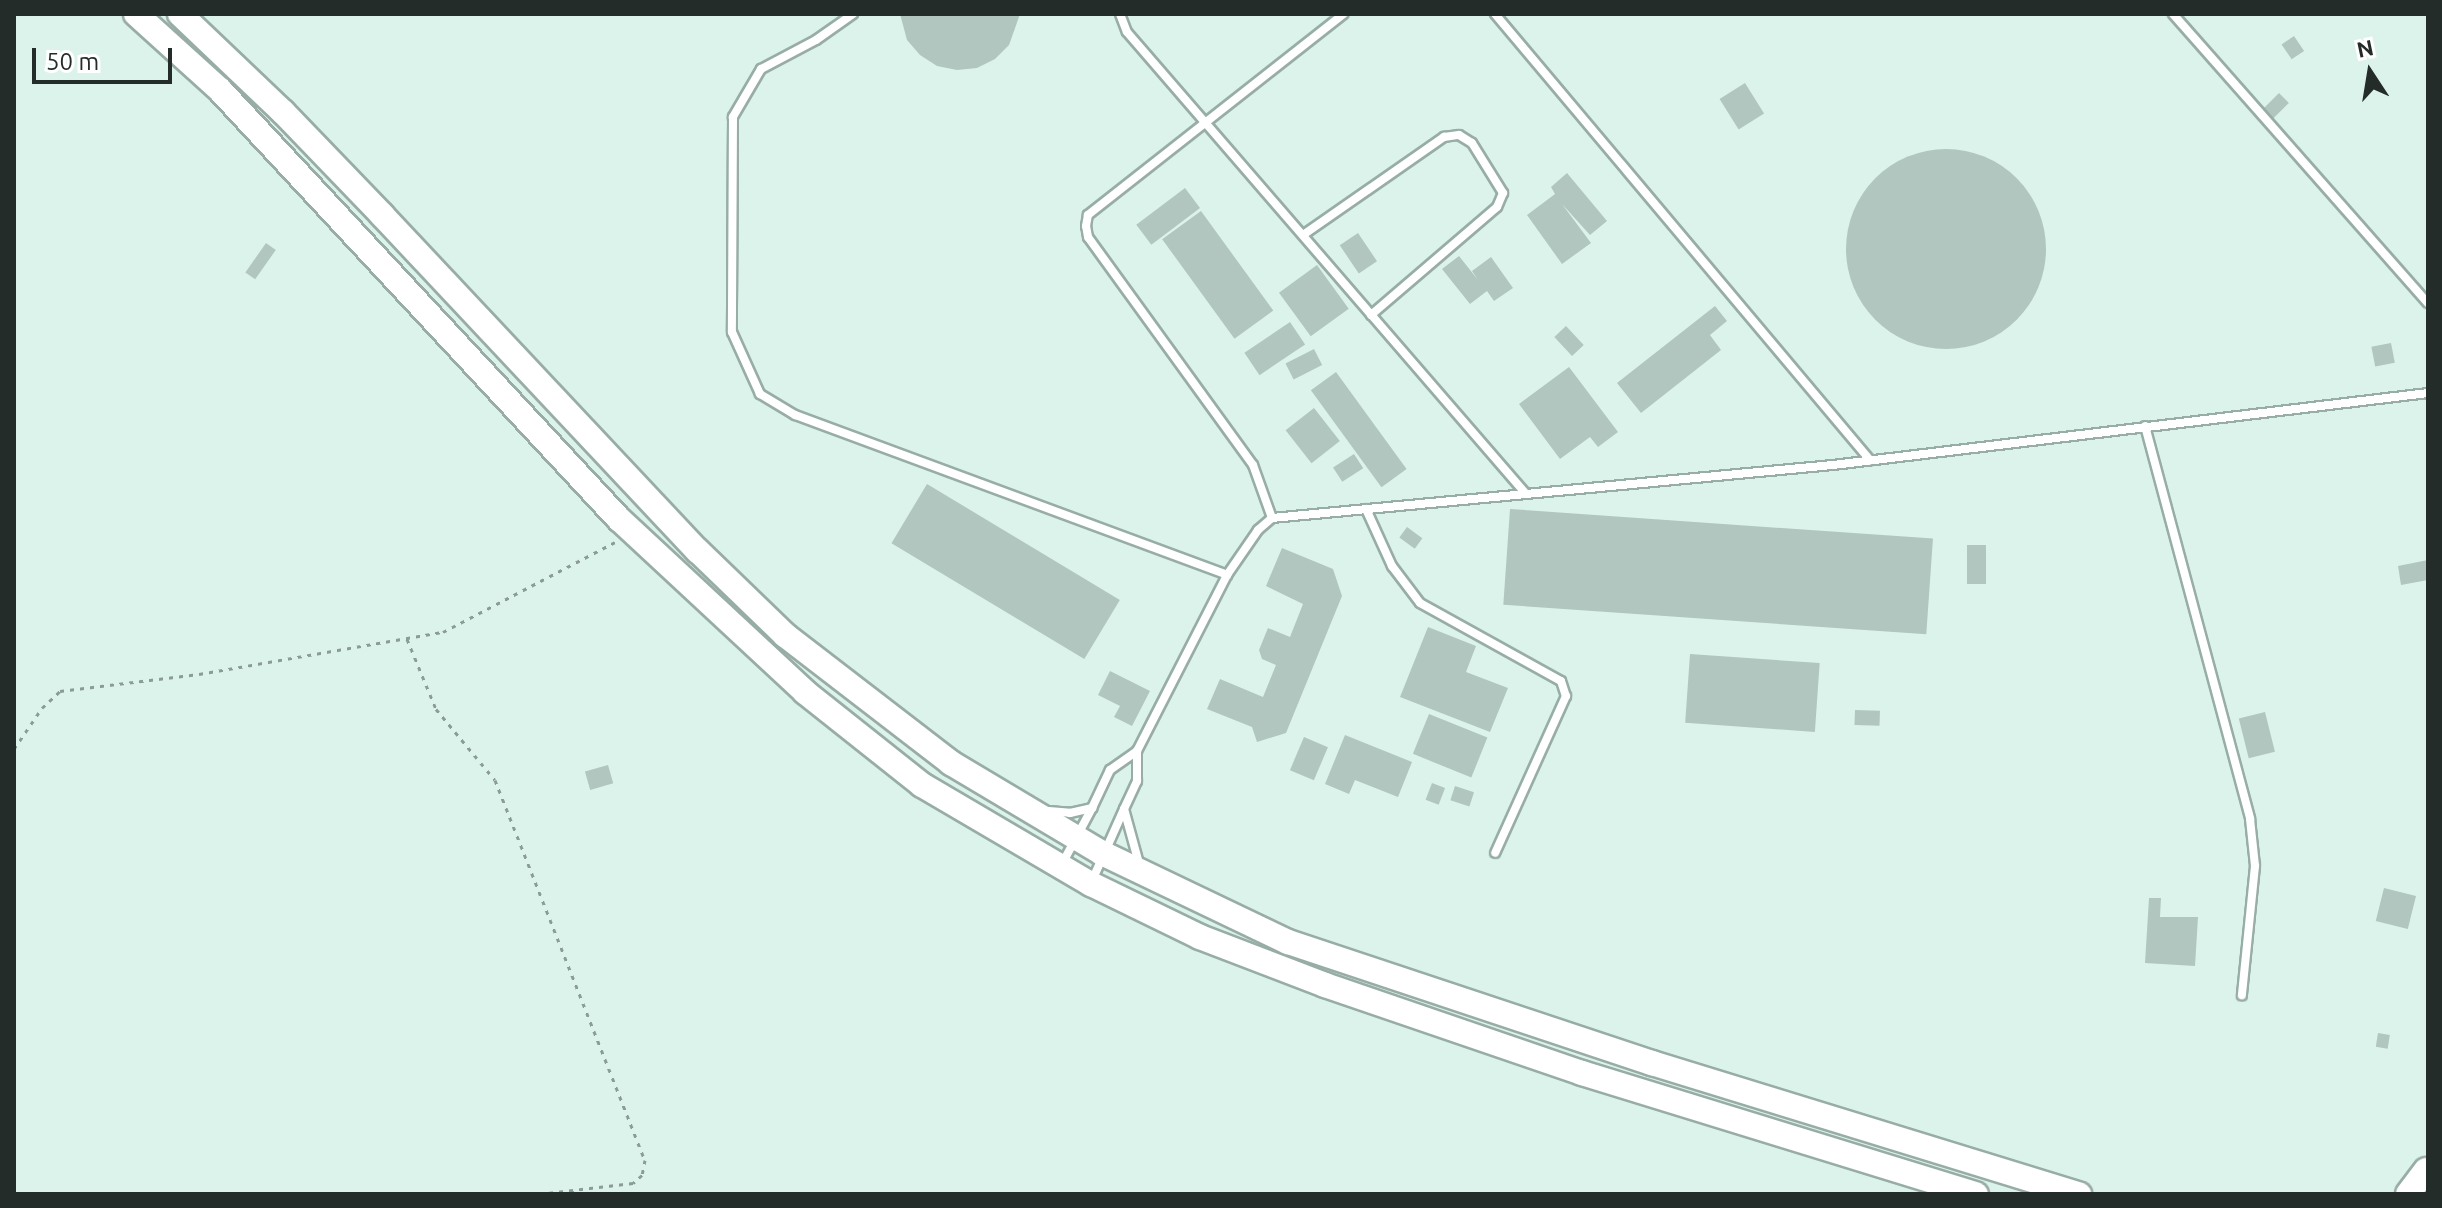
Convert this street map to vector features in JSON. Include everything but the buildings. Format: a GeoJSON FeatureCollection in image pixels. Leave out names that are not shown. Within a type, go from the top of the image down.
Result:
{"type":"FeatureCollection","features":[{"type":"Feature","properties":{"kind":"main road"},"geometry":{"type":"LineString","coordinates":[[136,14],[220,90],[634,532],[805,692],[922,785],[1091,884],[1214,943],[1325,985],[1582,1073],[1976,1194]]}},
{"type":"Feature","properties":{"kind":"main road"},"geometry":{"type":"LineString","coordinates":[[180,14],[283,112],[698,551],[785,635],[927,746],[1015,802],[1102,853],[1288,942],[1593,1044],[2079,1194]]}},
{"type":"Feature","properties":{"kind":"main road"},"geometry":{"type":"LineString","coordinates":[[1582,1073],[1593,1044]]}},
{"type":"Feature","properties":{"kind":"main road"},"geometry":{"type":"LineString","coordinates":[[2408,1194],[2424,1182]]}},
{"type":"Feature","properties":{"kind":"main road"},"geometry":{"type":"LineString","coordinates":[[2415,1194],[2424,1182]]}},
{"type":"Feature","properties":{"kind":"lane"},"geometry":{"type":"LineString","coordinates":[[853,14],[816,40],[761,69],[733,117],[732,332],[760,394],[795,415],[1227,575]]}},
{"type":"Feature","properties":{"kind":"lane"},"geometry":{"type":"LineString","coordinates":[[1120,14],[1127,32],[1526,494]]}},
{"type":"Feature","properties":{"kind":"lane"},"geometry":{"type":"LineString","coordinates":[[1272,518],[1253,465],[1088,237],[1086,226],[1088,215],[1343,14]]}},
{"type":"Feature","properties":{"kind":"lane"},"geometry":{"type":"LineString","coordinates":[[1495,14],[1870,460]]}},
{"type":"Feature","properties":{"kind":"lane"},"geometry":{"type":"LineString","coordinates":[[2173,14],[2428,303]]}},
{"type":"Feature","properties":{"kind":"lane"},"geometry":{"type":"LineString","coordinates":[[1303,235],[1444,137],[1459,135],[1472,143],[1503,193],[1497,207],[1371,315]]}},
{"type":"Feature","properties":{"kind":"lane"},"geometry":{"type":"LineString","coordinates":[[1091,884],[1102,853],[1137,781],[1137,751],[1227,575],[1258,530],[1272,518],[1870,460],[2428,393]]}},
{"type":"Feature","properties":{"kind":"lane"},"geometry":{"type":"LineString","coordinates":[[2145,426],[2250,819],[2255,866],[2242,995]]}},
{"type":"Feature","properties":{"kind":"lane"},"geometry":{"type":"LineString","coordinates":[[1366,509],[1392,566],[1420,603],[1561,681],[1566,696],[1495,853]]}},
{"type":"Feature","properties":{"kind":"lane"},"geometry":{"type":"LineString","coordinates":[[1061,866],[1110,770],[1137,751]]}},
{"type":"Feature","properties":{"kind":"lane"},"geometry":{"type":"LineString","coordinates":[[1015,802],[1070,813],[1092,808]]}},
{"type":"Feature","properties":{"kind":"lane"},"geometry":{"type":"LineString","coordinates":[[1124,809],[1141,872]]}},
{"type":"Feature","properties":{"kind":"path"},"geometry":{"type":"LineString","coordinates":[[14,749],[42,708],[60,691],[199,674],[443,632],[634,532]]}},
{"type":"Feature","properties":{"kind":"path"},"geometry":{"type":"LineString","coordinates":[[407,639],[436,709],[495,780],[645,1160],[642,1175],[633,1183],[539,1194]]}}]}
